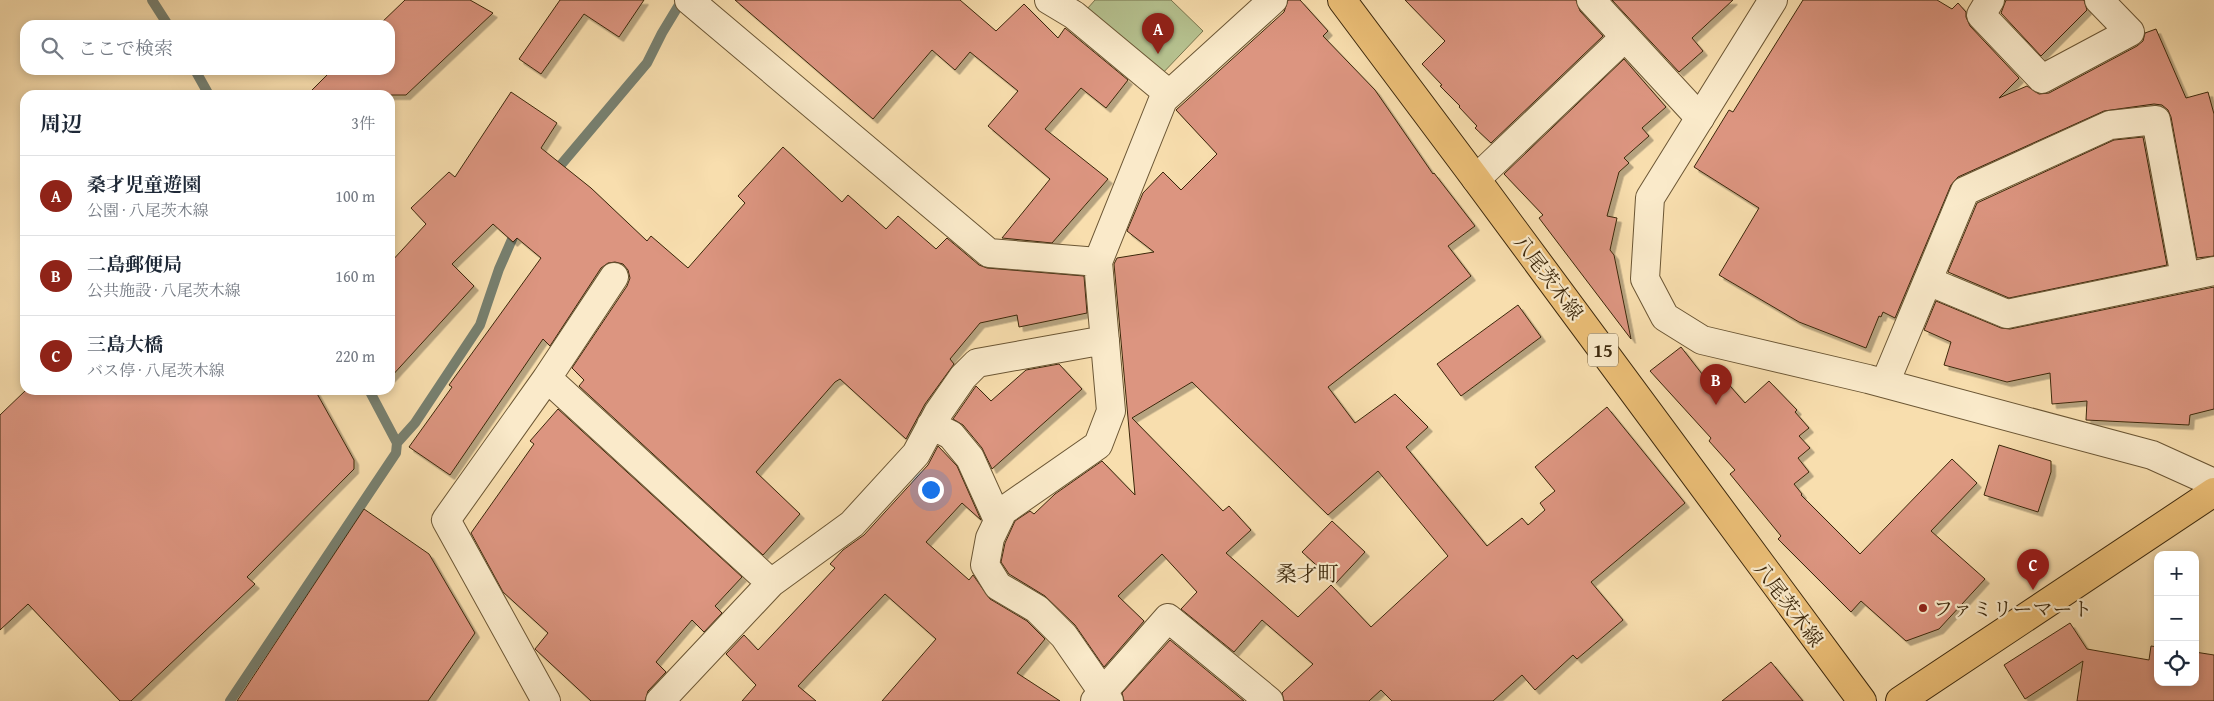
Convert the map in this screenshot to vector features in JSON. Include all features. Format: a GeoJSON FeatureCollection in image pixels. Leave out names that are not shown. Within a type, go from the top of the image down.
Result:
{"type":"FeatureCollection","features":[{"type":"Feature","properties":{"kind":"main road","name":"八尾茨木線"},"geometry":{"type":"LineString","coordinates":[[1342,0],[1862,701]]}},
{"type":"Feature","properties":{"kind":"main road"},"geometry":{"type":"LineString","coordinates":[[1900,701],[2214,492]]}},
{"type":"Feature","properties":{"kind":"street"},"geometry":{"type":"LineString","coordinates":[[1049,0],[1074,16],[1169,94]]}},
{"type":"Feature","properties":{"kind":"street"},"geometry":{"type":"LineString","coordinates":[[1269,701],[1168,618],[1102,698],[1064,636],[1037,609],[998,586],[985,565],[990,538],[1003,512],[1098,445],[1111,411],[1098,262],[1163,100],[1273,0]]}},
{"type":"Feature","properties":{"kind":"street"},"geometry":{"type":"LineString","coordinates":[[1591,0],[1700,118]]}},
{"type":"Feature","properties":{"kind":"street"},"geometry":{"type":"LineString","coordinates":[[1773,0],[1650,198],[1646,279],[1665,317],[1702,340],[1885,384],[2152,455],[2214,483]]}},
{"type":"Feature","properties":{"kind":"street"},"geometry":{"type":"LineString","coordinates":[[1990,0],[1980,15],[2042,78],[2130,32],[2099,0]]}},
{"type":"Feature","properties":{"kind":"street"},"geometry":{"type":"LineString","coordinates":[[691,2],[989,253],[1098,262]]}},
{"type":"Feature","properties":{"kind":"street"},"geometry":{"type":"LineString","coordinates":[[1476,179],[1625,37]]}},
{"type":"Feature","properties":{"kind":"street"},"geometry":{"type":"LineString","coordinates":[[1885,384],[1965,191],[2110,125],[2156,120],[2185,277]]}},
{"type":"Feature","properties":{"kind":"street"},"geometry":{"type":"LineString","coordinates":[[1928,281],[2007,314],[2214,271]]}},
{"type":"Feature","properties":{"kind":"street"},"geometry":{"type":"LineString","coordinates":[[546,701],[446,520],[547,378],[614,277]]}},
{"type":"Feature","properties":{"kind":"street"},"geometry":{"type":"LineString","coordinates":[[660,701],[771,583],[852,524],[916,454],[931,425],[963,377],[978,363],[1105,340]]}},
{"type":"Feature","properties":{"kind":"street"},"geometry":{"type":"LineString","coordinates":[[547,378],[771,583]]}},
{"type":"Feature","properties":{"kind":"street"},"geometry":{"type":"LineString","coordinates":[[931,425],[951,435],[970,458],[998,520]]}},
{"type":"Feature","properties":{"kind":"green space"},"geometry":{"type":"Polygon","coordinates":[[[1095,0],[1171,0],[1203,31],[1159,77],[1087,9],[1095,0]]]}},
{"type":"Feature","properties":{"kind":"building"},"geometry":{"type":"Polygon","coordinates":[[[405,0],[470,0],[493,13],[406,95],[395,95],[395,90],[312,90],[327,75],[395,75],[395,20],[384,20],[405,0]]]}},
{"type":"Feature","properties":{"kind":"building"},"geometry":{"type":"Polygon","coordinates":[[[560,0],[644,0],[619,37],[584,14],[541,74],[519,59],[560,0]]]}},
{"type":"Feature","properties":{"kind":"building"},"geometry":{"type":"Polygon","coordinates":[[[735,0],[960,0],[996,31],[1024,4],[1058,38],[1065,28],[1128,80],[1106,108],[1081,88],[1045,129],[1108,179],[1052,243],[1002,238],[1050,179],[988,126],[1018,91],[970,52],[955,70],[932,50],[873,119],[735,0]]]}},
{"type":"Feature","properties":{"kind":"building"},"geometry":{"type":"Polygon","coordinates":[[[1288,0],[1300,0],[1328,31],[1323,36],[1375,90],[1433,174],[1475,226],[1448,246],[1471,276],[1328,387],[1355,423],[1395,394],[1428,427],[1406,447],[1487,546],[1522,518],[1528,525],[1545,510],[1540,503],[1555,491],[1535,467],[1607,407],[1685,503],[1591,582],[1623,620],[1577,659],[1573,655],[1535,690],[1522,675],[1493,701],[1392,701],[1381,690],[1369,701],[1284,701],[1282,693],[1313,664],[1262,620],[1234,652],[1181,609],[1197,592],[1162,554],[1118,596],[1144,621],[1104,667],[1075,625],[1045,596],[1009,574],[1001,562],[1005,543],[1015,521],[1030,511],[1034,514],[1055,494],[1102,461],[1135,495],[1114,264],[1117,258],[1154,252],[1127,231],[1143,193],[1163,172],[1181,190],[1217,154],[1176,110],[1284,12],[1288,0]],[[1192,382],[1132,418],[1223,511],[1229,506],[1251,530],[1226,553],[1298,617],[1331,585],[1371,627],[1448,556],[1378,471],[1328,515],[1192,382]]]}},
{"type":"Feature","properties":{"kind":"building"},"geometry":{"type":"Polygon","coordinates":[[[1405,0],[1576,0],[1580,11],[1603,36],[1491,143],[1475,128],[1477,126],[1422,64],[1445,41],[1405,0]]]}},
{"type":"Feature","properties":{"kind":"building"},"geometry":{"type":"Polygon","coordinates":[[[1612,0],[1733,0],[1692,38],[1703,51],[1679,72],[1612,0]]]}},
{"type":"Feature","properties":{"kind":"building"},"geometry":{"type":"Polygon","coordinates":[[[1803,0],[1937,0],[1952,9],[1958,3],[1966,12],[1970,26],[2019,78],[1999,98],[2027,86],[2039,94],[2049,93],[2137,46],[2143,41],[2145,33],[2156,29],[2186,98],[2208,92],[2214,114],[2214,256],[2197,258],[2171,117],[2168,110],[2162,105],[2154,104],[2104,111],[1958,177],[1951,185],[1895,318],[1883,312],[1881,317],[1879,316],[1866,348],[1799,322],[1719,275],[1759,208],[1694,167],[1729,110],[1733,112],[1803,0]]]}},
{"type":"Feature","properties":{"kind":"building"},"geometry":{"type":"Polygon","coordinates":[[[2006,0],[2084,0],[2087,10],[2041,56],[2001,13],[2006,0]]]}},
{"type":"Feature","properties":{"kind":"building"},"geometry":{"type":"Polygon","coordinates":[[[1624,59],[1666,107],[1642,128],[1649,136],[1624,158],[1629,163],[1619,172],[1607,216],[1617,218],[1610,250],[1614,255],[1631,339],[1539,218],[1543,215],[1504,174],[1624,59]]]}},
{"type":"Feature","properties":{"kind":"building"},"geometry":{"type":"Polygon","coordinates":[[[511,92],[557,123],[541,148],[591,188],[647,241],[651,236],[688,268],[745,203],[738,196],[783,147],[842,202],[848,195],[886,229],[898,216],[936,249],[947,238],[979,265],[987,268],[1084,276],[1087,313],[1019,327],[1017,315],[980,323],[950,359],[954,364],[925,404],[906,439],[840,379],[835,382],[756,472],[800,514],[763,555],[579,386],[584,380],[572,368],[627,286],[630,278],[628,270],[623,264],[608,263],[601,268],[550,346],[543,339],[450,475],[409,447],[452,387],[449,385],[541,258],[517,238],[513,242],[493,224],[452,264],[474,286],[395,373],[395,258],[426,224],[411,208],[449,172],[455,177],[511,92]]]}},
{"type":"Feature","properties":{"kind":"building"},"geometry":{"type":"Polygon","coordinates":[[[2143,137],[2167,265],[2009,298],[1948,272],[1977,203],[2114,140],[2143,137]]]}},
{"type":"Feature","properties":{"kind":"building"},"geometry":{"type":"Polygon","coordinates":[[[2214,287],[2214,409],[2190,415],[2189,425],[2086,420],[2087,401],[2052,404],[2050,373],[2007,382],[1944,365],[1951,342],[1924,330],[1936,301],[2001,328],[2010,329],[2214,287]]]}},
{"type":"Feature","properties":{"kind":"building"},"geometry":{"type":"Polygon","coordinates":[[[1518,305],[1541,337],[1461,396],[1437,364],[1518,305]]]}},
{"type":"Feature","properties":{"kind":"building"},"geometry":{"type":"Polygon","coordinates":[[[1681,347],[1706,379],[1716,370],[1745,403],[1769,381],[1797,410],[1795,412],[1809,428],[1799,436],[1810,448],[1798,458],[1809,472],[1794,484],[1801,495],[1860,554],[1952,459],[1977,483],[1931,531],[1985,579],[1939,629],[1906,641],[1861,601],[1851,612],[1778,539],[1781,536],[1730,474],[1735,470],[1709,441],[1711,438],[1650,371],[1681,347]]]}},
{"type":"Feature","properties":{"kind":"building"},"geometry":{"type":"Polygon","coordinates":[[[1059,364],[1082,389],[992,469],[982,448],[963,425],[953,419],[976,386],[991,401],[1026,370],[1059,364]]]}},
{"type":"Feature","properties":{"kind":"building"},"geometry":{"type":"Polygon","coordinates":[[[21,395],[318,395],[354,460],[354,469],[247,577],[255,584],[131,701],[120,701],[28,604],[0,630],[0,415],[21,395]]]}},
{"type":"Feature","properties":{"kind":"building"},"geometry":{"type":"Polygon","coordinates":[[[558,409],[742,577],[715,606],[722,613],[704,632],[692,620],[656,662],[666,672],[648,691],[645,701],[591,701],[535,649],[548,633],[503,592],[471,533],[534,444],[530,441],[558,409]]]}},
{"type":"Feature","properties":{"kind":"building"},"geometry":{"type":"Polygon","coordinates":[[[1999,445],[2051,461],[2051,472],[2038,512],[1984,495],[1999,445]]]}},
{"type":"Feature","properties":{"kind":"building"},"geometry":{"type":"Polygon","coordinates":[[[938,446],[957,466],[981,520],[962,503],[926,542],[969,580],[973,575],[990,599],[1027,621],[1045,639],[1017,673],[1060,701],[882,701],[936,639],[885,594],[798,686],[816,701],[742,701],[756,685],[726,654],[744,635],[758,650],[835,568],[830,564],[843,550],[864,535],[928,465],[938,446]]]}},
{"type":"Feature","properties":{"kind":"building"},"geometry":{"type":"Polygon","coordinates":[[[364,509],[429,554],[475,633],[428,701],[237,701],[364,509]]]}},
{"type":"Feature","properties":{"kind":"building"},"geometry":{"type":"Polygon","coordinates":[[[1332,521],[1365,552],[1336,583],[1302,552],[1332,521]]]}},
{"type":"Feature","properties":{"kind":"building"},"geometry":{"type":"Polygon","coordinates":[[[2070,623],[2087,649],[2149,660],[2151,646],[2154,646],[2154,686],[2199,686],[2199,653],[2214,655],[2214,701],[2077,701],[2083,661],[2025,699],[2004,665],[2070,623]]]}},
{"type":"Feature","properties":{"kind":"building"},"geometry":{"type":"Polygon","coordinates":[[[1170,640],[1244,701],[1124,701],[1122,693],[1170,640]]]}},
{"type":"Feature","properties":{"kind":"building"},"geometry":{"type":"Polygon","coordinates":[[[1771,662],[1803,701],[1722,701],[1771,662]]]}},
{"type":"Feature","properties":{"kind":"waterway"},"geometry":{"type":"LineString","coordinates":[[152,0],[165,20]]}},
{"type":"Feature","properties":{"kind":"waterway"},"geometry":{"type":"LineString","coordinates":[[554,173],[647,63],[682,0]]}},
{"type":"Feature","properties":{"kind":"waterway"},"geometry":{"type":"LineString","coordinates":[[198,75],[206,90]]}},
{"type":"Feature","properties":{"kind":"waterway"},"geometry":{"type":"LineString","coordinates":[[230,701],[396,453],[397,443],[415,423],[480,325],[499,269],[517,228]]}},
{"type":"Feature","properties":{"kind":"waterway"},"geometry":{"type":"LineString","coordinates":[[372,395],[397,443]]}},
{"type":"Feature","properties":{"kind":"place","name":"桑才児童遊園"},"geometry":{"type":"Point","coordinates":[1158,54]}},
{"type":"Feature","properties":{"kind":"place","name":"二島郵便局"},"geometry":{"type":"Point","coordinates":[1716,405]}},
{"type":"Feature","properties":{"kind":"place","name":"三島大橋"},"geometry":{"type":"Point","coordinates":[2033,590]}},
{"type":"Feature","properties":{"kind":"place","name":"ファミリーマート"},"geometry":{"type":"Point","coordinates":[1923,608]}},
{"type":"Feature","properties":{"kind":"district","name":"桑才町"},"geometry":{"type":"Point","coordinates":[1307,573]}}]}
